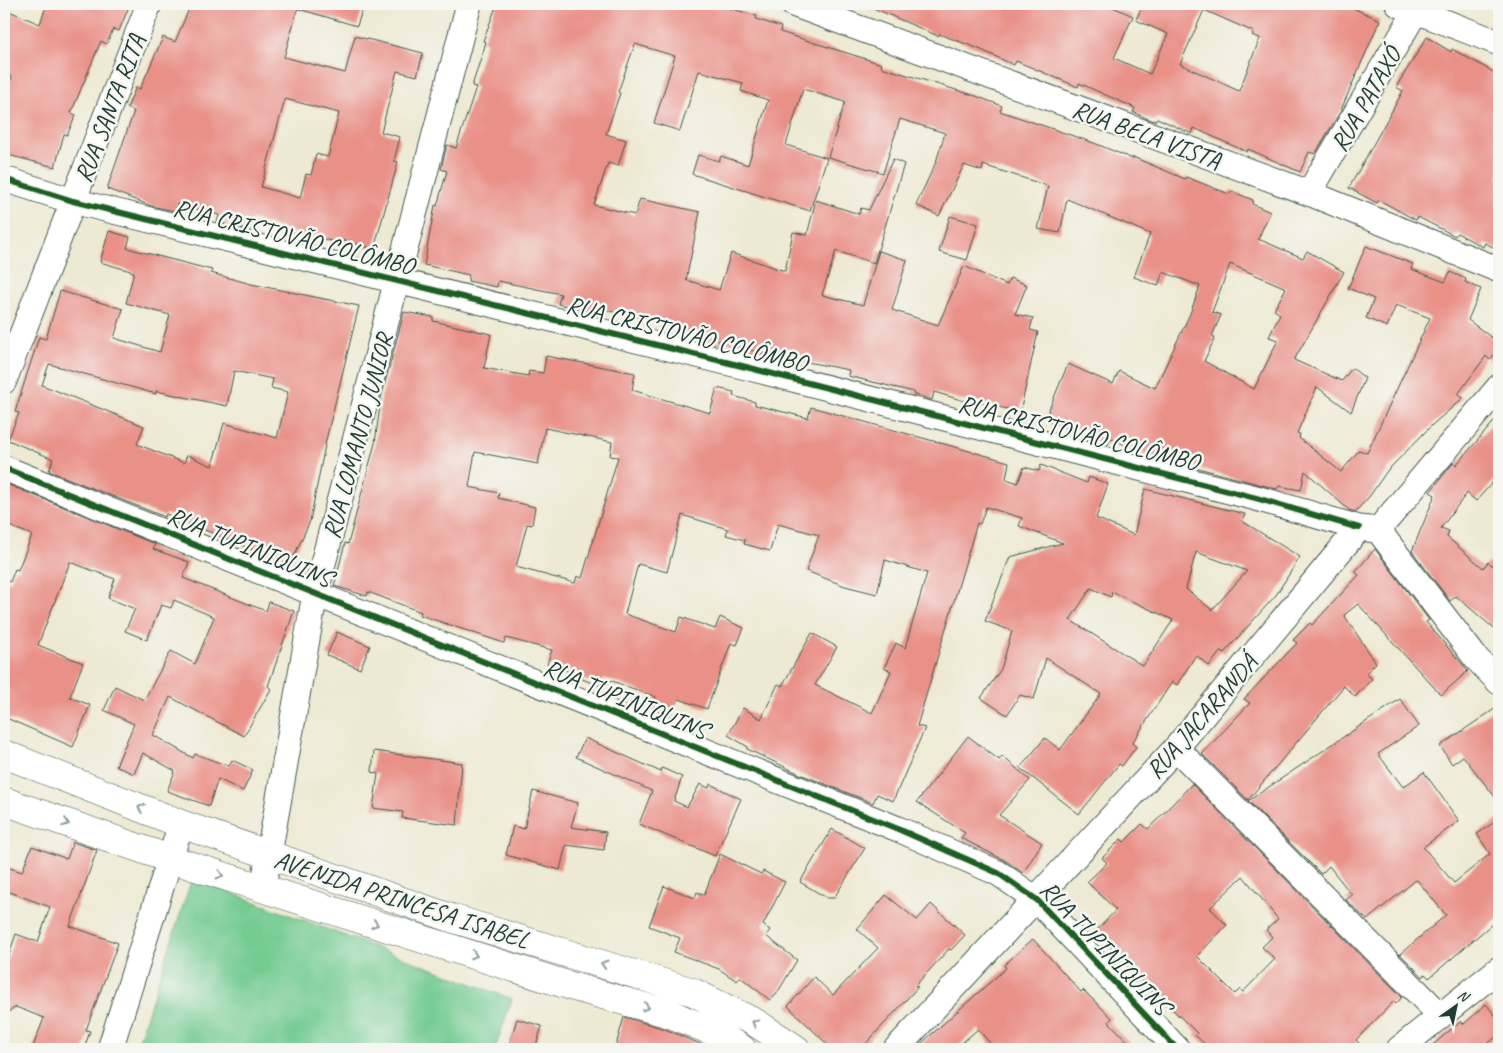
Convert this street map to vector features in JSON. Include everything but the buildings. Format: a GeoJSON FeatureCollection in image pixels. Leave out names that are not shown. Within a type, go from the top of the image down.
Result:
{"type":"FeatureCollection","features":[{"type":"Feature","properties":{"kind":"main road","name":"AVENIDA PRINCESA ISABEL"},"geometry":{"type":"LineString","coordinates":[[4,754],[181,824],[451,918],[693,992],[756,1023],[796,1049]]}},
{"type":"Feature","properties":{"kind":"main road"},"geometry":{"type":"LineString","coordinates":[[39,813],[52,774]]}},
{"type":"Feature","properties":{"kind":"main road","name":"AVENIDA PRINCESA ISABEL"},"geometry":{"type":"LineString","coordinates":[[4,801],[170,859],[574,987],[670,1014],[714,1032],[742,1049]]}},
{"type":"Feature","properties":{"kind":"street","name":"RUA SANTA RITA"},"geometry":{"type":"LineString","coordinates":[[4,381],[149,4]]}},
{"type":"Feature","properties":{"kind":"street","name":"RUA LOMANTO JUNIOR"},"geometry":{"type":"LineString","coordinates":[[262,888],[315,594],[469,4]]}},
{"type":"Feature","properties":{"kind":"street","name":"RUA BELA VISTA"},"geometry":{"type":"LineString","coordinates":[[793,4],[1309,193],[1499,270]]}},
{"type":"Feature","properties":{"kind":"street","name":"RUA PATAXÓ"},"geometry":{"type":"LineString","coordinates":[[1309,193],[1411,7]]}},
{"type":"Feature","properties":{"kind":"street"},"geometry":{"type":"LineString","coordinates":[[1411,7],[1499,43]]}},
{"type":"Feature","properties":{"kind":"street","name":"RUA CRISTOVÃO COLÔMBO"},"geometry":{"type":"LineString","coordinates":[[4,179],[73,201],[750,368],[1256,498],[1368,529]]}},
{"type":"Feature","properties":{"kind":"street","name":"RUA JACARANDÁ"},"geometry":{"type":"LineString","coordinates":[[896,1049],[1038,900],[1176,748],[1368,529],[1499,387]]}},
{"type":"Feature","properties":{"kind":"street","name":"RUA TUPINIQUINS"},"geometry":{"type":"LineString","coordinates":[[4,468],[907,832],[998,873],[1038,900],[1177,1049]]}},
{"type":"Feature","properties":{"kind":"street"},"geometry":{"type":"LineString","coordinates":[[1368,529],[1499,682]]}},
{"type":"Feature","properties":{"kind":"street"},"geometry":{"type":"LineString","coordinates":[[1176,748],[1440,1015]]}},
{"type":"Feature","properties":{"kind":"street"},"geometry":{"type":"LineString","coordinates":[[110,1049],[181,824]]}},
{"type":"Feature","properties":{"kind":"street"},"geometry":{"type":"LineString","coordinates":[[1398,1049],[1499,969]]}},
{"type":"Feature","properties":{"kind":"green space"},"geometry":{"type":"Polygon","coordinates":[[[192,878],[512,999],[495,1049],[136,1049],[192,878]]]}},
{"type":"Feature","properties":{"kind":"cycle path"},"geometry":{"type":"LineString","coordinates":[[4,179],[73,201],[750,368],[1256,498],[1359,528]]}},
{"type":"Feature","properties":{"kind":"cycle path"},"geometry":{"type":"LineString","coordinates":[[4,468],[898,829],[998,873],[1037,900],[1177,1049]]}}]}
